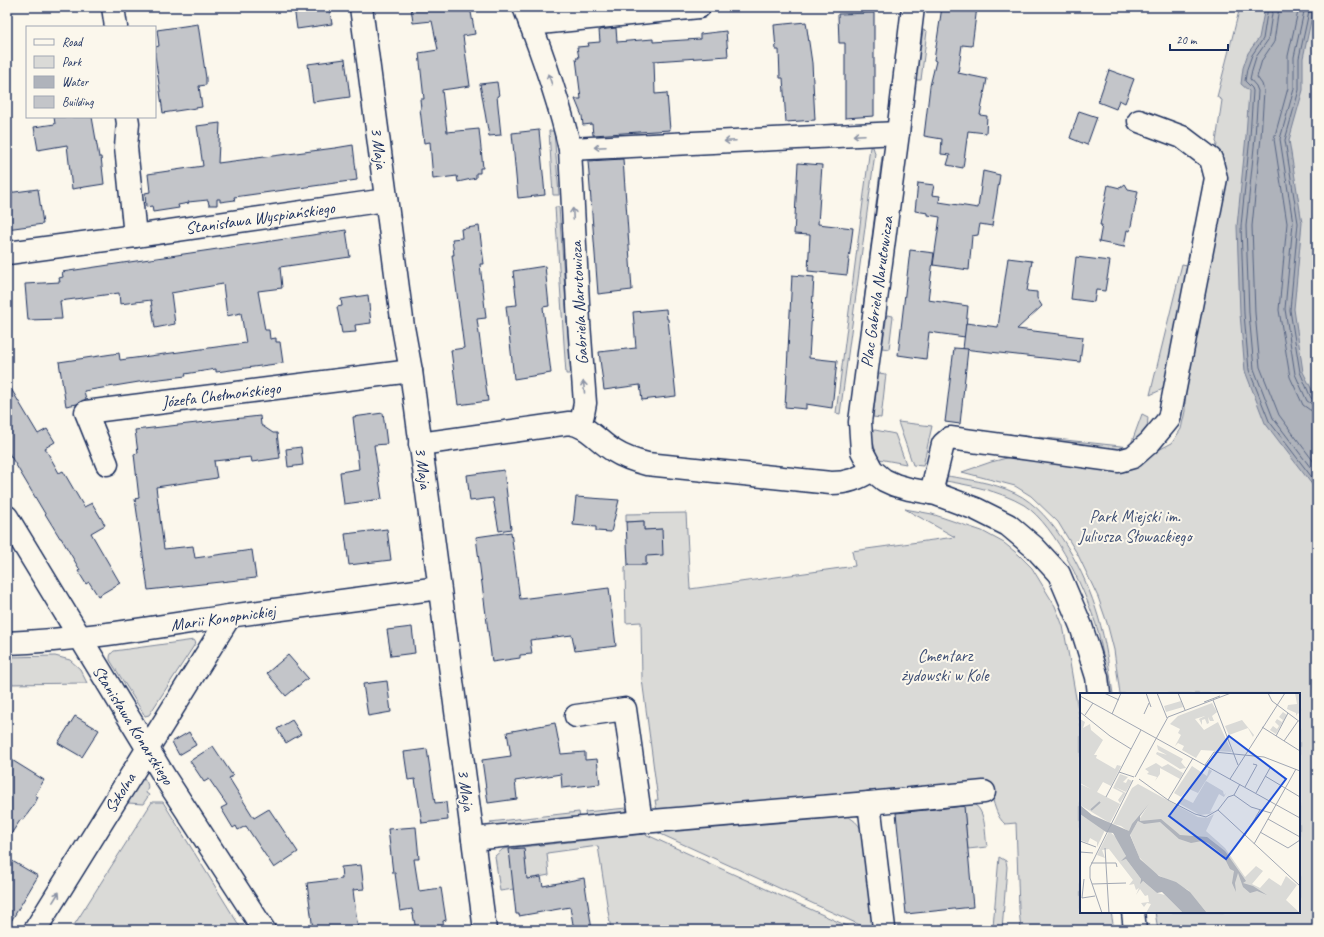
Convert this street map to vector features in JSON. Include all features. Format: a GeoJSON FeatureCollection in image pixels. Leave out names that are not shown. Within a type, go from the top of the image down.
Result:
{"type":"FeatureCollection","features":[{"type":"Feature","properties":{"kind":"street"},"geometry":{"type":"LineString","coordinates":[[113,7],[116,26]]}},
{"type":"Feature","properties":{"kind":"street","name":"3 Maja"},"geometry":{"type":"LineString","coordinates":[[361,7],[485,930]]}},
{"type":"Feature","properties":{"kind":"street","name":"Gabriela Narutowicza"},"geometry":{"type":"LineString","coordinates":[[580,425],[585,403],[579,323],[570,149],[565,126],[527,15],[699,7]]}},
{"type":"Feature","properties":{"kind":"street","name":"Plac Gabriela Narutowicza"},"geometry":{"type":"LineString","coordinates":[[872,470],[862,451],[860,422],[913,7]]}},
{"type":"Feature","properties":{"kind":"street"},"geometry":{"type":"LineString","coordinates":[[127,118],[126,147],[135,236]]}},
{"type":"Feature","properties":{"kind":"street"},"geometry":{"type":"LineString","coordinates":[[931,493],[943,444],[950,438],[1119,460],[1133,457],[1150,442],[1169,419],[1216,178],[1211,159],[1182,136],[1139,121]]}},
{"type":"Feature","properties":{"kind":"street"},"geometry":{"type":"LineString","coordinates":[[570,149],[898,133]]}},
{"type":"Feature","properties":{"kind":"street","name":"Stanisława Wyspiańskiego"},"geometry":{"type":"LineString","coordinates":[[8,253],[386,200]]}},
{"type":"Feature","properties":{"kind":"street","name":"Józefa Chełmońskiego"},"geometry":{"type":"LineString","coordinates":[[107,464],[86,412],[411,371]]}},
{"type":"Feature","properties":{"kind":"street"},"geometry":{"type":"LineString","coordinates":[[420,444],[569,423],[580,425],[619,454],[634,461],[647,464],[831,483],[852,481],[861,478],[872,470],[884,480],[895,485],[931,493],[976,509],[1008,525],[1034,547],[1059,574],[1081,626],[1097,677],[1099,693]]}},
{"type":"Feature","properties":{"kind":"street","name":"Stanisława Konarskiego"},"geometry":{"type":"LineString","coordinates":[[7,517],[147,749],[264,930]]}},
{"type":"Feature","properties":{"kind":"street","name":"Marii Konopnickiej"},"geometry":{"type":"LineString","coordinates":[[7,643],[38,642],[110,635],[230,616],[439,588]]}},
{"type":"Feature","properties":{"kind":"street","name":"Szkolna"},"geometry":{"type":"LineString","coordinates":[[35,930],[230,616]]}},
{"type":"Feature","properties":{"kind":"street"},"geometry":{"type":"LineString","coordinates":[[576,716],[625,709],[642,822]]}},
{"type":"Feature","properties":{"kind":"street"},"geometry":{"type":"LineString","coordinates":[[473,840],[642,822],[984,792]]}},
{"type":"Feature","properties":{"kind":"street"},"geometry":{"type":"LineString","coordinates":[[869,803],[884,928]]}},
{"type":"Feature","properties":{"kind":"street"},"geometry":{"type":"LineString","coordinates":[[1133,913],[1135,930]]}},
{"type":"Feature","properties":{"kind":"green space","name":"Park Miejski im. Juliusza Słowackiego"},"geometry":{"type":"Polygon","coordinates":[[[1240,7],[1317,7],[1317,930],[1158,930],[1155,913],[1300,913],[1300,693],[1120,693],[1114,650],[1098,597],[1078,555],[1058,522],[1031,496],[1015,486],[962,472],[991,462],[1022,454],[1139,460],[1172,443],[1181,429],[1185,411],[1185,390],[1222,100],[1217,97],[1240,7]]]}},
{"type":"Feature","properties":{"kind":"green space"},"geometry":{"type":"Polygon","coordinates":[[[923,30],[927,31],[921,80],[916,80],[923,30]]]}},
{"type":"Feature","properties":{"kind":"green space"},"geometry":{"type":"Polygon","coordinates":[[[549,131],[554,131],[559,195],[553,195],[549,131]]]}},
{"type":"Feature","properties":{"kind":"green space"},"geometry":{"type":"Polygon","coordinates":[[[870,147],[873,147],[875,153],[840,414],[836,413],[870,147]]]}},
{"type":"Feature","properties":{"kind":"green space"},"geometry":{"type":"Polygon","coordinates":[[[886,152],[865,334],[860,333],[882,156],[886,152]]]}},
{"type":"Feature","properties":{"kind":"green space"},"geometry":{"type":"Polygon","coordinates":[[[555,207],[559,207],[571,374],[566,374],[555,207]]]}},
{"type":"Feature","properties":{"kind":"green space"},"geometry":{"type":"Polygon","coordinates":[[[1182,264],[1192,266],[1163,389],[1150,395],[1182,264]]]}},
{"type":"Feature","properties":{"kind":"green space"},"geometry":{"type":"Polygon","coordinates":[[[887,315],[893,316],[889,349],[882,348],[887,315]]]}},
{"type":"Feature","properties":{"kind":"green space"},"geometry":{"type":"Polygon","coordinates":[[[878,373],[886,374],[881,418],[873,417],[878,373]]]}},
{"type":"Feature","properties":{"kind":"green space"},"geometry":{"type":"Polygon","coordinates":[[[1142,414],[1148,417],[1147,431],[1127,451],[1100,452],[1009,434],[1130,447],[1142,414]]]}},
{"type":"Feature","properties":{"kind":"green space"},"geometry":{"type":"Polygon","coordinates":[[[898,422],[932,426],[923,466],[913,465],[898,422]]]}},
{"type":"Feature","properties":{"kind":"green space"},"geometry":{"type":"Polygon","coordinates":[[[875,430],[895,434],[906,464],[879,459],[870,431],[875,430]]]}},
{"type":"Feature","properties":{"kind":"green space"},"geometry":{"type":"Polygon","coordinates":[[[941,475],[1006,489],[1030,502],[1056,529],[1077,564],[1093,600],[1103,636],[1113,693],[1109,693],[1103,655],[1093,616],[1069,562],[1048,528],[1024,505],[1004,495],[940,480],[941,475]]]}},
{"type":"Feature","properties":{"kind":"green space","name":"Cmentarz żydowski w Kole"},"geometry":{"type":"Polygon","coordinates":[[[905,509],[932,514],[982,531],[1004,543],[1032,568],[1055,606],[1063,626],[1080,721],[1080,913],[1111,913],[1114,930],[1021,930],[1016,823],[1005,824],[1002,821],[992,797],[658,817],[655,800],[658,800],[642,679],[641,622],[626,623],[625,568],[628,565],[646,565],[646,556],[662,529],[644,530],[644,521],[626,522],[626,514],[686,513],[690,589],[855,566],[852,551],[955,537],[905,509]]]}},
{"type":"Feature","properties":{"kind":"green space"},"geometry":{"type":"Polygon","coordinates":[[[194,640],[196,643],[149,715],[145,716],[110,660],[111,654],[114,651],[194,640]]]}},
{"type":"Feature","properties":{"kind":"green space"},"geometry":{"type":"Polygon","coordinates":[[[55,656],[70,660],[80,669],[87,683],[7,684],[7,657],[55,656]]]}},
{"type":"Feature","properties":{"kind":"green space"},"geometry":{"type":"Polygon","coordinates":[[[142,778],[144,778],[147,784],[148,787],[146,793],[149,795],[143,804],[128,803],[127,801],[142,778]]]}},
{"type":"Feature","properties":{"kind":"green space"},"geometry":{"type":"Polygon","coordinates":[[[963,801],[971,802],[980,811],[983,817],[987,847],[968,849],[963,801]]]}},
{"type":"Feature","properties":{"kind":"green space"},"geometry":{"type":"Polygon","coordinates":[[[152,802],[163,802],[242,930],[71,930],[152,802]]]}},
{"type":"Feature","properties":{"kind":"green space"},"geometry":{"type":"Polygon","coordinates":[[[627,808],[626,813],[587,824],[585,812],[627,808]]]}},
{"type":"Feature","properties":{"kind":"green space"},"geometry":{"type":"Polygon","coordinates":[[[579,812],[581,825],[500,826],[490,822],[579,812]]]}},
{"type":"Feature","properties":{"kind":"green space"},"geometry":{"type":"Polygon","coordinates":[[[845,815],[855,822],[862,831],[877,930],[871,930],[654,831],[845,815]]]}},
{"type":"Feature","properties":{"kind":"green space"},"geometry":{"type":"Polygon","coordinates":[[[645,834],[856,930],[611,930],[598,846],[547,853],[549,875],[513,882],[514,889],[500,891],[495,856],[503,849],[645,834]]]}},
{"type":"Feature","properties":{"kind":"green space"},"geometry":{"type":"Polygon","coordinates":[[[999,857],[1006,861],[1007,867],[1002,930],[976,930],[993,927],[999,857]]]}},
{"type":"Feature","properties":{"kind":"water"},"geometry":{"type":"Polygon","coordinates":[[[1265,7],[1314,7],[1303,58],[1303,90],[1289,140],[1302,223],[1294,309],[1303,372],[1315,396],[1317,397],[1317,491],[1265,423],[1245,371],[1240,314],[1237,226],[1249,91],[1241,84],[1243,68],[1248,53],[1259,38],[1265,7]]]}},
{"type":"Feature","properties":{"kind":"building"},"geometry":{"type":"Polygon","coordinates":[[[294,7],[329,7],[332,24],[297,29],[294,7]]]}},
{"type":"Feature","properties":{"kind":"building"},"geometry":{"type":"Polygon","coordinates":[[[411,7],[470,7],[475,34],[463,36],[470,86],[442,90],[447,132],[479,129],[483,168],[480,168],[480,173],[476,173],[476,178],[458,182],[457,176],[433,179],[430,142],[424,143],[420,109],[420,99],[424,99],[419,53],[438,50],[432,21],[413,23],[411,7]]]}},
{"type":"Feature","properties":{"kind":"building"},"geometry":{"type":"Polygon","coordinates":[[[942,7],[977,7],[972,46],[962,45],[958,73],[987,79],[980,115],[987,116],[986,133],[968,131],[963,168],[947,165],[950,155],[941,154],[942,139],[924,136],[930,86],[936,61],[934,60],[942,7]]]}},
{"type":"Feature","properties":{"kind":"building"},"geometry":{"type":"Polygon","coordinates":[[[874,13],[874,116],[845,118],[845,43],[839,43],[838,14],[874,13]]]}},
{"type":"Feature","properties":{"kind":"building"},"geometry":{"type":"Polygon","coordinates":[[[806,22],[812,63],[815,120],[786,122],[783,78],[780,78],[779,50],[776,50],[774,25],[806,22]]]}},
{"type":"Feature","properties":{"kind":"building"},"geometry":{"type":"Polygon","coordinates":[[[198,24],[206,78],[206,85],[199,86],[202,107],[163,113],[156,62],[156,47],[159,46],[157,30],[198,24]]]}},
{"type":"Feature","properties":{"kind":"building"},"geometry":{"type":"Polygon","coordinates":[[[616,28],[617,42],[653,39],[653,42],[700,39],[700,34],[726,31],[728,56],[654,61],[655,94],[667,93],[670,130],[593,135],[592,124],[583,125],[582,116],[575,99],[581,99],[576,58],[579,58],[577,47],[589,46],[588,43],[600,42],[599,30],[616,28]]]}},
{"type":"Feature","properties":{"kind":"building"},"geometry":{"type":"Polygon","coordinates":[[[345,59],[350,97],[313,102],[308,64],[345,59]]]}},
{"type":"Feature","properties":{"kind":"building"},"geometry":{"type":"Polygon","coordinates":[[[1109,70],[1134,79],[1125,103],[1119,100],[1116,109],[1098,102],[1109,70]]]}},
{"type":"Feature","properties":{"kind":"building"},"geometry":{"type":"Polygon","coordinates":[[[497,82],[501,135],[489,136],[480,84],[497,82]]]}},
{"type":"Feature","properties":{"kind":"building"},"geometry":{"type":"Polygon","coordinates":[[[1079,111],[1097,117],[1087,145],[1070,138],[1079,111]]]}},
{"type":"Feature","properties":{"kind":"building"},"geometry":{"type":"Polygon","coordinates":[[[54,118],[92,118],[99,157],[101,157],[104,184],[72,189],[67,145],[38,150],[34,127],[55,124],[54,118]]]}},
{"type":"Feature","properties":{"kind":"building"},"geometry":{"type":"Polygon","coordinates":[[[220,123],[218,163],[353,145],[357,180],[234,197],[235,200],[220,202],[220,199],[217,199],[217,205],[209,205],[208,200],[188,202],[189,203],[178,205],[179,208],[153,212],[152,206],[146,207],[145,193],[150,192],[148,174],[203,166],[197,126],[220,123]]]}},
{"type":"Feature","properties":{"kind":"building"},"geometry":{"type":"Polygon","coordinates":[[[539,130],[545,195],[518,198],[512,133],[539,130]]]}},
{"type":"Feature","properties":{"kind":"building"},"geometry":{"type":"Polygon","coordinates":[[[623,159],[632,290],[598,294],[588,161],[623,159]]]}},
{"type":"Feature","properties":{"kind":"building"},"geometry":{"type":"Polygon","coordinates":[[[798,163],[822,165],[818,224],[853,228],[847,275],[808,271],[810,235],[794,234],[798,163]]]}},
{"type":"Feature","properties":{"kind":"building"},"geometry":{"type":"Polygon","coordinates":[[[983,171],[1000,175],[992,226],[980,224],[978,235],[972,236],[969,270],[933,265],[940,217],[915,211],[918,183],[934,185],[932,195],[940,196],[939,202],[978,208],[983,171]]]}},
{"type":"Feature","properties":{"kind":"building"},"geometry":{"type":"Polygon","coordinates":[[[1125,184],[1128,189],[1138,191],[1130,231],[1127,230],[1124,247],[1099,242],[1102,225],[1100,225],[1108,185],[1120,188],[1125,184]]]}},
{"type":"Feature","properties":{"kind":"building"},"geometry":{"type":"Polygon","coordinates":[[[38,189],[43,224],[7,229],[7,193],[38,189]]]}},
{"type":"Feature","properties":{"kind":"building"},"geometry":{"type":"Polygon","coordinates":[[[479,226],[484,264],[480,264],[486,318],[477,319],[488,401],[458,405],[451,350],[464,348],[452,255],[454,255],[452,239],[462,238],[461,229],[479,226]]]}},
{"type":"Feature","properties":{"kind":"building"},"geometry":{"type":"Polygon","coordinates":[[[346,230],[350,257],[280,267],[282,288],[258,291],[265,330],[269,330],[270,339],[276,338],[276,342],[280,342],[283,363],[216,372],[216,369],[185,374],[186,376],[84,391],[86,399],[77,404],[66,406],[59,362],[119,353],[120,360],[246,343],[241,313],[227,316],[223,284],[171,293],[175,324],[155,328],[151,300],[120,304],[119,293],[60,301],[62,319],[28,320],[25,284],[60,282],[59,278],[63,277],[62,272],[346,230]]]}},
{"type":"Feature","properties":{"kind":"building"},"geometry":{"type":"Polygon","coordinates":[[[910,250],[934,253],[928,300],[968,306],[965,337],[929,332],[926,359],[898,355],[910,250]]]}},
{"type":"Feature","properties":{"kind":"building"},"geometry":{"type":"Polygon","coordinates":[[[1076,257],[1110,261],[1105,291],[1096,290],[1094,302],[1071,299],[1076,257]]]}},
{"type":"Feature","properties":{"kind":"building"},"geometry":{"type":"Polygon","coordinates":[[[1008,258],[1032,261],[1027,291],[1037,292],[1037,298],[1042,306],[1017,329],[1083,337],[1080,362],[963,349],[966,323],[998,327],[1008,258]]]}},
{"type":"Feature","properties":{"kind":"building"},"geometry":{"type":"Polygon","coordinates":[[[545,266],[549,306],[543,307],[551,373],[514,379],[506,306],[517,305],[513,271],[545,266]]]}},
{"type":"Feature","properties":{"kind":"building"},"geometry":{"type":"Polygon","coordinates":[[[792,275],[814,277],[809,358],[837,361],[832,408],[806,404],[806,409],[785,407],[792,275]]]}},
{"type":"Feature","properties":{"kind":"building"},"geometry":{"type":"Polygon","coordinates":[[[368,295],[371,323],[355,325],[356,332],[342,333],[337,307],[342,306],[341,299],[368,295]]]}},
{"type":"Feature","properties":{"kind":"building"},"geometry":{"type":"Polygon","coordinates":[[[666,309],[676,396],[642,400],[640,385],[604,390],[599,352],[636,348],[633,312],[666,309]]]}},
{"type":"Feature","properties":{"kind":"building"},"geometry":{"type":"Polygon","coordinates":[[[954,348],[968,349],[960,424],[945,422],[954,348]]]}},
{"type":"Feature","properties":{"kind":"building"},"geometry":{"type":"Polygon","coordinates":[[[7,382],[38,434],[47,429],[55,442],[45,448],[59,473],[63,471],[84,507],[92,503],[105,525],[91,533],[120,583],[98,596],[89,582],[86,584],[78,571],[80,570],[7,450],[7,382]]]}},
{"type":"Feature","properties":{"kind":"building"},"geometry":{"type":"Polygon","coordinates":[[[383,413],[387,444],[374,445],[382,499],[344,504],[340,472],[359,469],[353,417],[383,413]]]}},
{"type":"Feature","properties":{"kind":"building"},"geometry":{"type":"Polygon","coordinates":[[[260,416],[261,425],[273,433],[277,433],[280,458],[252,462],[251,457],[214,461],[217,478],[156,487],[164,549],[193,546],[195,558],[252,550],[256,578],[148,590],[135,499],[139,498],[134,454],[138,453],[135,430],[260,416]]]}},
{"type":"Feature","properties":{"kind":"building"},"geometry":{"type":"Polygon","coordinates":[[[301,447],[303,465],[288,467],[286,449],[301,447]]]}},
{"type":"Feature","properties":{"kind":"building"},"geometry":{"type":"Polygon","coordinates":[[[504,470],[511,529],[499,531],[493,498],[470,501],[467,475],[504,470]]]}},
{"type":"Feature","properties":{"kind":"building"},"geometry":{"type":"Polygon","coordinates":[[[576,497],[619,500],[611,532],[596,531],[596,527],[573,525],[576,497]]]}},
{"type":"Feature","properties":{"kind":"building"},"geometry":{"type":"Polygon","coordinates":[[[644,521],[644,530],[662,529],[663,555],[646,556],[646,565],[628,565],[626,522],[644,521]]]}},
{"type":"Feature","properties":{"kind":"building"},"geometry":{"type":"Polygon","coordinates":[[[387,529],[391,560],[349,565],[345,534],[387,529]]]}},
{"type":"Feature","properties":{"kind":"building"},"geometry":{"type":"Polygon","coordinates":[[[511,532],[520,599],[609,588],[616,646],[575,651],[572,635],[530,640],[532,654],[520,655],[520,658],[492,662],[476,537],[511,532]]]}},
{"type":"Feature","properties":{"kind":"building"},"geometry":{"type":"Polygon","coordinates":[[[412,627],[415,653],[391,656],[387,630],[412,627]]]}},
{"type":"Feature","properties":{"kind":"building"},"geometry":{"type":"Polygon","coordinates":[[[288,655],[308,678],[286,696],[267,673],[288,655]]]}},
{"type":"Feature","properties":{"kind":"building"},"geometry":{"type":"Polygon","coordinates":[[[387,681],[391,712],[368,716],[363,684],[387,681]]]}},
{"type":"Feature","properties":{"kind":"building"},"geometry":{"type":"Polygon","coordinates":[[[75,716],[99,730],[82,757],[58,743],[75,716]]]}},
{"type":"Feature","properties":{"kind":"building"},"geometry":{"type":"Polygon","coordinates":[[[292,720],[301,734],[286,743],[277,729],[292,720]]]}},
{"type":"Feature","properties":{"kind":"building"},"geometry":{"type":"Polygon","coordinates":[[[555,723],[561,754],[585,752],[585,760],[597,759],[600,784],[562,788],[561,774],[515,781],[517,799],[488,803],[482,760],[511,756],[507,732],[555,723]]]}},
{"type":"Feature","properties":{"kind":"building"},"geometry":{"type":"Polygon","coordinates":[[[189,732],[196,745],[179,755],[172,742],[189,732]]]}},
{"type":"Feature","properties":{"kind":"building"},"geometry":{"type":"Polygon","coordinates":[[[213,746],[233,776],[229,778],[254,818],[269,809],[298,852],[274,868],[246,826],[238,830],[236,826],[233,828],[221,808],[227,805],[209,779],[204,782],[190,761],[213,746]]]}},
{"type":"Feature","properties":{"kind":"building"},"geometry":{"type":"Polygon","coordinates":[[[427,749],[435,803],[446,802],[448,820],[422,823],[415,779],[408,780],[404,752],[427,749]]]}},
{"type":"Feature","properties":{"kind":"building"},"geometry":{"type":"Polygon","coordinates":[[[7,757],[44,780],[35,795],[38,797],[34,805],[23,820],[21,819],[7,840],[7,757]]]}},
{"type":"Feature","properties":{"kind":"building"},"geometry":{"type":"Polygon","coordinates":[[[964,806],[973,907],[906,914],[896,813],[964,806]]]}},
{"type":"Feature","properties":{"kind":"building"},"geometry":{"type":"Polygon","coordinates":[[[416,827],[419,859],[414,859],[419,891],[441,888],[446,920],[443,921],[444,930],[416,930],[412,909],[400,911],[395,873],[393,873],[388,829],[416,827]]]}},
{"type":"Feature","properties":{"kind":"building"},"geometry":{"type":"Polygon","coordinates":[[[524,848],[527,879],[541,877],[543,886],[584,878],[592,930],[574,930],[570,907],[519,916],[519,914],[516,914],[509,849],[524,848]]]}},
{"type":"Feature","properties":{"kind":"building"},"geometry":{"type":"Polygon","coordinates":[[[7,858],[38,876],[7,928],[7,858]]]}},
{"type":"Feature","properties":{"kind":"building"},"geometry":{"type":"Polygon","coordinates":[[[361,865],[364,889],[353,890],[358,930],[313,930],[307,883],[342,879],[341,867],[361,865]]]}}]}
